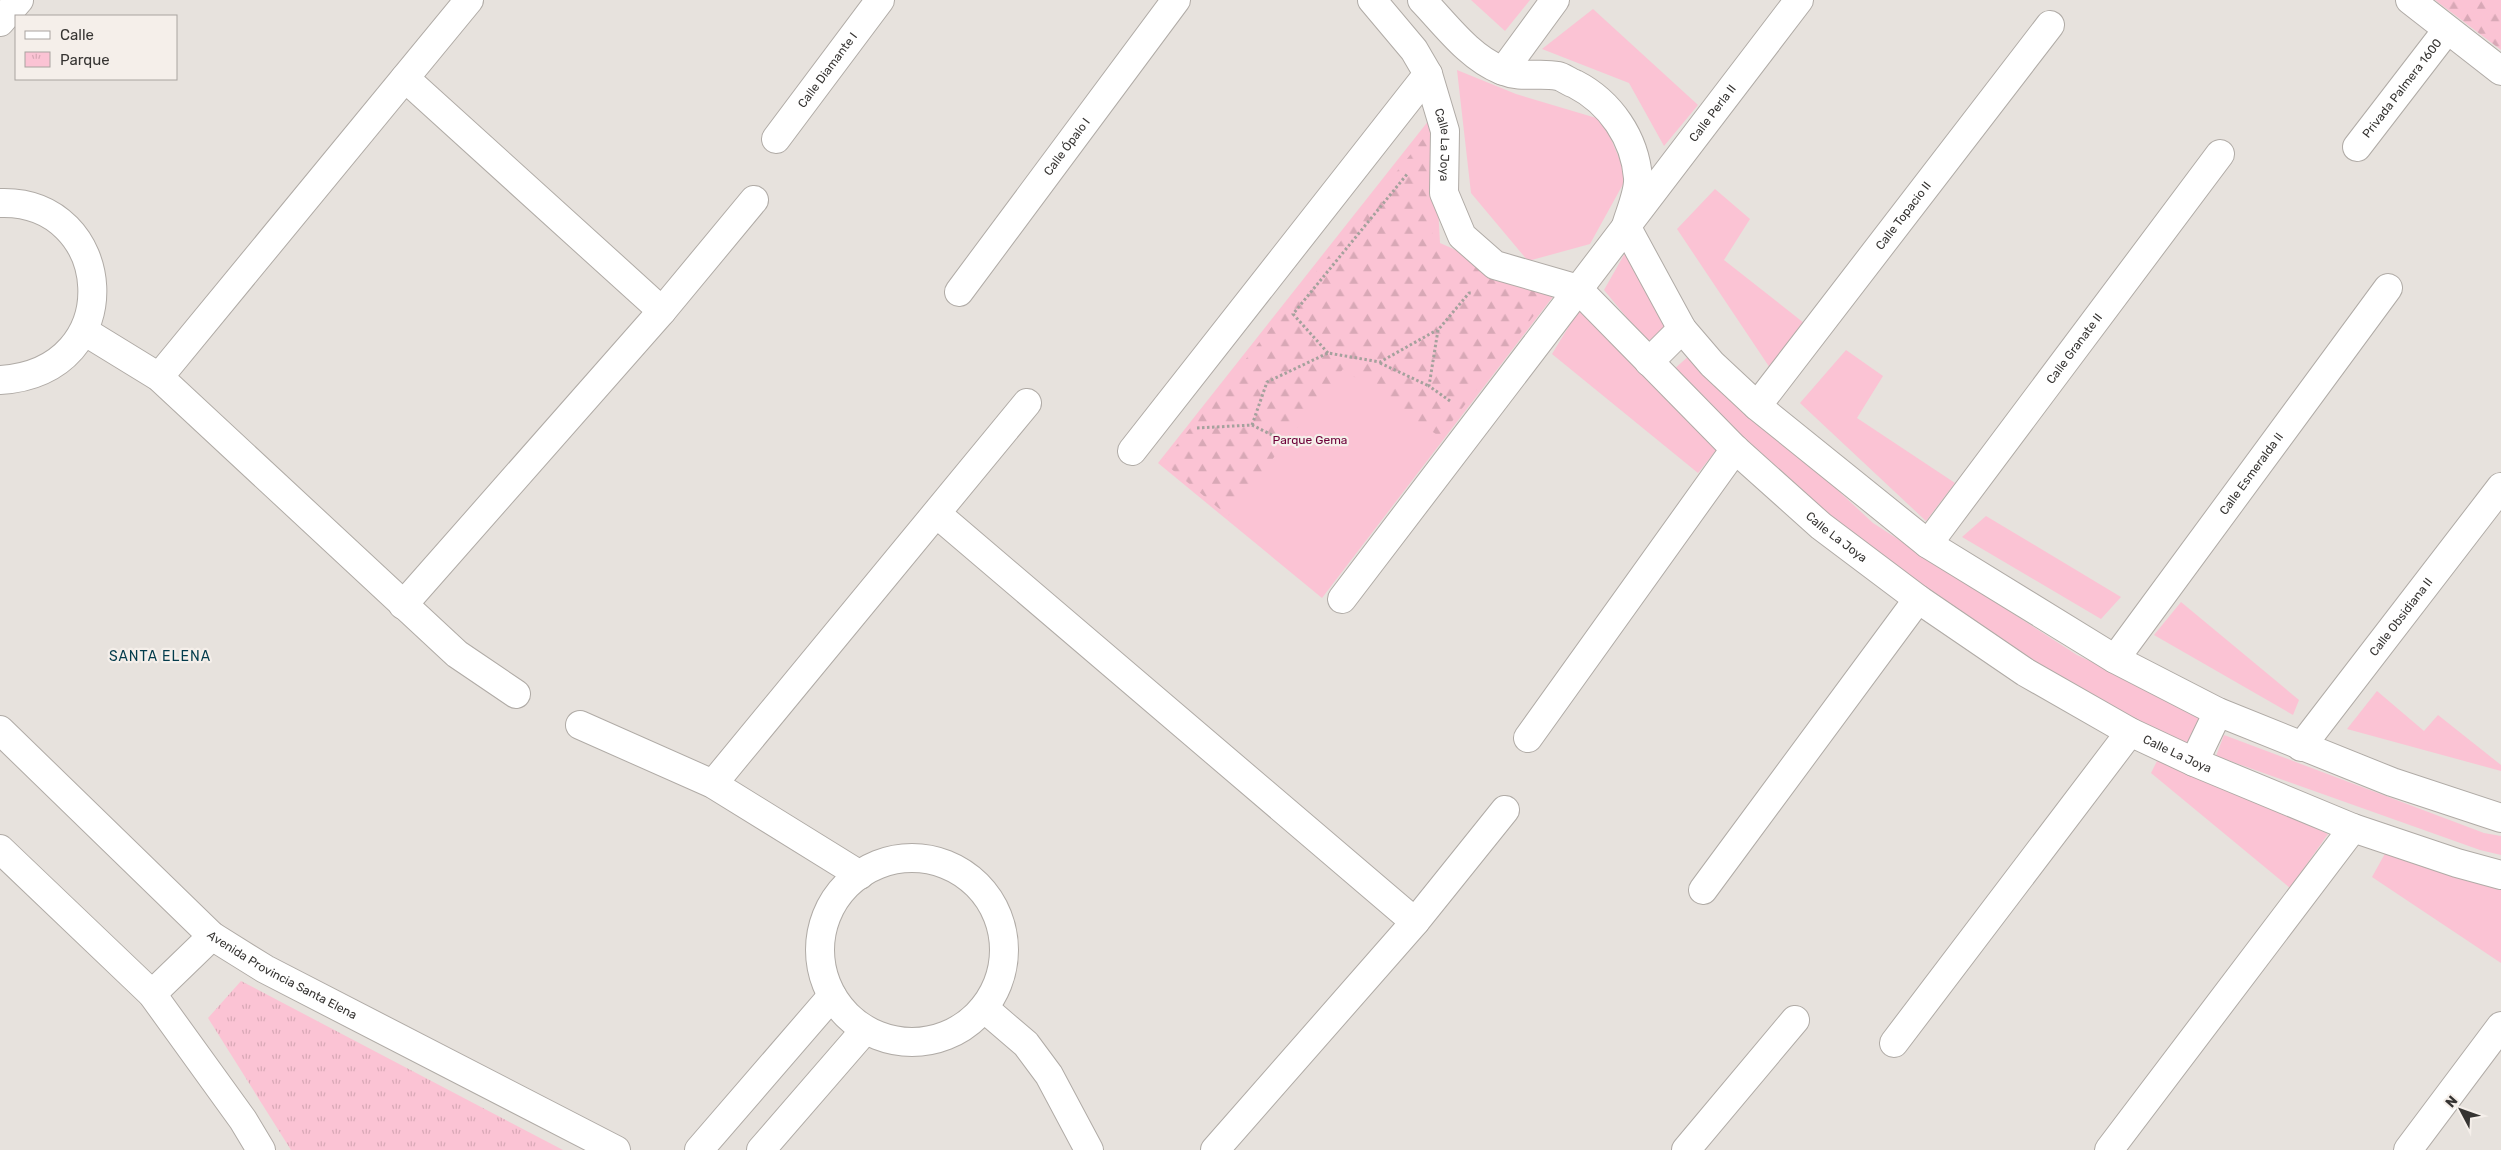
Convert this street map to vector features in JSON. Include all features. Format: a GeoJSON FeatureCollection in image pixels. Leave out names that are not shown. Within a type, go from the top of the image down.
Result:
{"type":"FeatureCollection","features":[{"type":"Feature","properties":{"kind":"street"},"geometry":{"type":"LineString","coordinates":[[0,22],[19,0]]}},
{"type":"Feature","properties":{"kind":"street"},"geometry":{"type":"LineString","coordinates":[[159,377],[469,0]]}},
{"type":"Feature","properties":{"kind":"street","name":"Calle Diamante I"},"geometry":{"type":"LineString","coordinates":[[776,139],[880,0]]}},
{"type":"Feature","properties":{"kind":"street","name":"Calle Ópalo I"},"geometry":{"type":"LineString","coordinates":[[959,292],[1176,0]]}},
{"type":"Feature","properties":{"kind":"street","name":"Calle La Joya"},"geometry":{"type":"LineString","coordinates":[[1372,0],[1414,50],[1428,74],[1445,130],[1444,193],[1462,236],[1495,265],[1578,289],[1734,449],[1821,526],[1918,599],[2025,672],[2130,732],[2194,762],[2354,828],[2457,864],[2501,875]]}},
{"type":"Feature","properties":{"kind":"street"},"geometry":{"type":"LineString","coordinates":[[1422,0],[1466,47],[1484,62],[1502,71],[1525,76],[1558,76],[1586,90],[1606,107],[1626,136],[1638,179],[1626,226],[1682,329],[1712,364],[1757,406],[1928,544],[2115,660],[2218,712],[2392,782],[2501,818]]}},
{"type":"Feature","properties":{"kind":"street"},"geometry":{"type":"LineString","coordinates":[[1502,71],[1555,0]]}},
{"type":"Feature","properties":{"kind":"street","name":"Calle Perla II"},"geometry":{"type":"LineString","coordinates":[[1342,599],[1799,0]]}},
{"type":"Feature","properties":{"kind":"street"},"geometry":{"type":"LineString","coordinates":[[2410,0],[2501,71]]}},
{"type":"Feature","properties":{"kind":"street","name":"Calle Topacio II"},"geometry":{"type":"LineString","coordinates":[[1757,406],[2050,25]]}},
{"type":"Feature","properties":{"kind":"street","name":"Privada Palmera 1600"},"geometry":{"type":"LineString","coordinates":[[2357,146],[2448,30]]}},
{"type":"Feature","properties":{"kind":"street"},"geometry":{"type":"LineString","coordinates":[[1132,451],[1428,74]]}},
{"type":"Feature","properties":{"kind":"street"},"geometry":{"type":"LineString","coordinates":[[405,78],[662,311]]}},
{"type":"Feature","properties":{"kind":"street","name":"Calle Granate II"},"geometry":{"type":"LineString","coordinates":[[1928,544],[2220,154]]}},
{"type":"Feature","properties":{"kind":"street"},"geometry":{"type":"LineString","coordinates":[[402,605],[662,311],[754,200]]}},
{"type":"Feature","properties":{"kind":"street"},"geometry":{"type":"LineString","coordinates":[[0,204],[17,203],[44,212],[67,227],[83,250],[92,276],[93,305],[84,331],[68,353],[47,370],[22,379],[0,380]]}},
{"type":"Feature","properties":{"kind":"street","name":"Calle Esmeralda II"},"geometry":{"type":"LineString","coordinates":[[2115,660],[2388,288]]}},
{"type":"Feature","properties":{"kind":"street"},"geometry":{"type":"LineString","coordinates":[[1649,362],[1682,329]]}},
{"type":"Feature","properties":{"kind":"street"},"geometry":{"type":"LineString","coordinates":[[84,331],[159,377],[402,605],[457,654],[516,694]]}},
{"type":"Feature","properties":{"kind":"street"},"geometry":{"type":"LineString","coordinates":[[713,784],[937,514],[1026,403]]}},
{"type":"Feature","properties":{"kind":"street"},"geometry":{"type":"LineString","coordinates":[[1528,738],[1734,449]]}},
{"type":"Feature","properties":{"kind":"street","name":"Calle Obsidiana II"},"geometry":{"type":"LineString","coordinates":[[2301,747],[2501,487]]}},
{"type":"Feature","properties":{"kind":"street"},"geometry":{"type":"LineString","coordinates":[[937,514],[1415,922]]}},
{"type":"Feature","properties":{"kind":"street"},"geometry":{"type":"LineString","coordinates":[[1703,890],[1918,599]]}},
{"type":"Feature","properties":{"kind":"street"},"geometry":{"type":"LineString","coordinates":[[2194,762],[2218,712]]}},
{"type":"Feature","properties":{"kind":"street"},"geometry":{"type":"LineString","coordinates":[[580,725],[713,784],[860,875]]}},
{"type":"Feature","properties":{"kind":"street","name":"Avenida Provincia Santa Elena"},"geometry":{"type":"LineString","coordinates":[[0,730],[212,936],[265,969],[616,1150]]}},
{"type":"Feature","properties":{"kind":"street"},"geometry":{"type":"LineString","coordinates":[[1894,1043],[2130,732]]}},
{"type":"Feature","properties":{"kind":"street"},"geometry":{"type":"LineString","coordinates":[[1215,1150],[1415,922],[1505,810]]}},
{"type":"Feature","properties":{"kind":"street"},"geometry":{"type":"LineString","coordinates":[[2108,1150],[2354,828]]}},
{"type":"Feature","properties":{"kind":"street"},"geometry":{"type":"LineString","coordinates":[[0,850],[152,994],[243,1120],[261,1150]]}},
{"type":"Feature","properties":{"kind":"street"},"geometry":{"type":"LineString","coordinates":[[915,858],[944,863],[969,877],[990,898],[1002,925],[1005,954],[998,983],[984,1008],[964,1026],[941,1038],[915,1042],[889,1040],[865,1030],[846,1015],[832,996],[822,970],[820,944],[826,917],[840,893],[860,875],[886,862],[915,858]]}},
{"type":"Feature","properties":{"kind":"street"},"geometry":{"type":"LineString","coordinates":[[152,994],[212,936]]}},
{"type":"Feature","properties":{"kind":"street"},"geometry":{"type":"LineString","coordinates":[[698,1150],[832,996]]}},
{"type":"Feature","properties":{"kind":"street"},"geometry":{"type":"LineString","coordinates":[[984,1008],[1026,1044],[1049,1074],[1088,1150]]}},
{"type":"Feature","properties":{"kind":"street"},"geometry":{"type":"LineString","coordinates":[[1694,1147],[1794,1020]]}},
{"type":"Feature","properties":{"kind":"street"},"geometry":{"type":"LineString","coordinates":[[2408,1150],[2501,1026]]}},
{"type":"Feature","properties":{"kind":"street"},"geometry":{"type":"LineString","coordinates":[[761,1150],[865,1030]]}},
{"type":"Feature","properties":{"kind":"path"},"geometry":{"type":"LineString","coordinates":[[1328,353],[1293,314],[1410,170]]}},
{"type":"Feature","properties":{"kind":"path"},"geometry":{"type":"LineString","coordinates":[[1380,362],[1438,330],[1469,292],[1478,296]]}},
{"type":"Feature","properties":{"kind":"path"},"geometry":{"type":"LineString","coordinates":[[1429,386],[1438,330]]}},
{"type":"Feature","properties":{"kind":"path"},"geometry":{"type":"LineString","coordinates":[[1252,425],[1267,382],[1328,353],[1380,362],[1429,386],[1456,405]]}},
{"type":"Feature","properties":{"kind":"path"},"geometry":{"type":"LineString","coordinates":[[1197,428],[1252,425],[1282,440]]}},
{"type":"Feature","properties":{"kind":"green space"},"geometry":{"type":"Polygon","coordinates":[[[1471,0],[1530,0],[1505,31],[1471,0]]]}},
{"type":"Feature","properties":{"kind":"green space"},"geometry":{"type":"Polygon","coordinates":[[[2435,0],[2501,0],[2501,50],[2435,0]]]}},
{"type":"Feature","properties":{"kind":"green space"},"geometry":{"type":"Polygon","coordinates":[[[1593,9],[1698,105],[1664,146],[1629,83],[1542,49],[1593,9]]]}},
{"type":"Feature","properties":{"kind":"green space"},"geometry":{"type":"Polygon","coordinates":[[[1457,70],[1516,94],[1603,120],[1627,177],[1590,244],[1528,261],[1471,193],[1457,70]]]}},
{"type":"Feature","properties":{"kind":"green space","name":"Parque Gema"},"geometry":{"type":"Polygon","coordinates":[[[1433,115],[1440,243],[1555,294],[1322,598],[1158,463],[1433,115]]]}},
{"type":"Feature","properties":{"kind":"green space","name":"Parque Gema"},"geometry":{"type":"Polygon","coordinates":[[[1427,134],[1433,248],[1549,296],[1440,437],[1343,369],[1228,516],[1163,462],[1427,134]]]}},
{"type":"Feature","properties":{"kind":"green space"},"geometry":{"type":"Polygon","coordinates":[[[1715,189],[1750,219],[1724,260],[1804,323],[1770,368],[1677,229],[1715,189]]]}},
{"type":"Feature","properties":{"kind":"green space"},"geometry":{"type":"Polygon","coordinates":[[[1629,246],[1667,327],[1647,342],[1604,290],[1629,246]]]}},
{"type":"Feature","properties":{"kind":"green space"},"geometry":{"type":"Polygon","coordinates":[[[1580,308],[1718,448],[1698,473],[1552,354],[1580,308]]]}},
{"type":"Feature","properties":{"kind":"green space"},"geometry":{"type":"Polygon","coordinates":[[[1846,350],[1883,376],[1857,418],[1955,483],[1926,521],[1800,403],[1846,350]]]}},
{"type":"Feature","properties":{"kind":"green space"},"geometry":{"type":"Polygon","coordinates":[[[1691,354],[1873,523],[2077,655],[2202,714],[2189,749],[2059,683],[1854,541],[1672,371],[1691,354]]]}},
{"type":"Feature","properties":{"kind":"green space"},"geometry":{"type":"Polygon","coordinates":[[[1986,516],[2121,597],[2101,619],[1962,537],[1986,516]]]}},
{"type":"Feature","properties":{"kind":"green space"},"geometry":{"type":"Polygon","coordinates":[[[2181,602],[2299,700],[2293,715],[2154,635],[2181,602]]]}},
{"type":"Feature","properties":{"kind":"green space"},"geometry":{"type":"Polygon","coordinates":[[[2377,691],[2424,731],[2438,715],[2501,765],[2501,771],[2347,729],[2377,691]]]}},
{"type":"Feature","properties":{"kind":"green space"},"geometry":{"type":"Polygon","coordinates":[[[2224,735],[2484,833],[2501,836],[2501,855],[2480,850],[2216,756],[2224,735]]]}},
{"type":"Feature","properties":{"kind":"green space"},"geometry":{"type":"Polygon","coordinates":[[[2159,757],[2328,834],[2290,888],[2151,773],[2159,757]]]}},
{"type":"Feature","properties":{"kind":"green space"},"geometry":{"type":"Polygon","coordinates":[[[2387,850],[2501,882],[2501,963],[2372,877],[2387,850]]]}},
{"type":"Feature","properties":{"kind":"green space"},"geometry":{"type":"Polygon","coordinates":[[[241,981],[563,1150],[291,1150],[208,1018],[241,981]]]}},
{"type":"Feature","properties":{"kind":"district","name":"SANTA ELENA"},"geometry":{"type":"Point","coordinates":[160,656]}}]}
